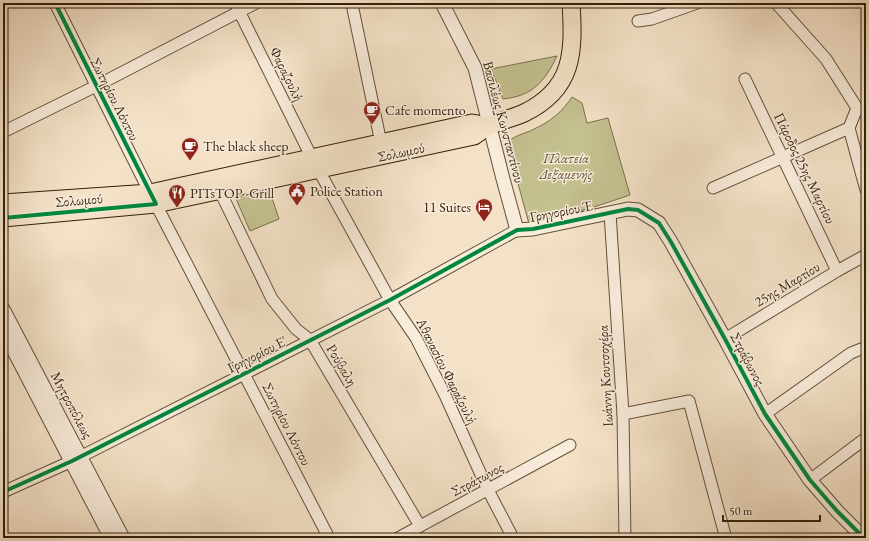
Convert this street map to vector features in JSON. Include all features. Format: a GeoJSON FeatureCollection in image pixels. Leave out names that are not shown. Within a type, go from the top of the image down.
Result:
{"type":"FeatureCollection","features":[{"type":"Feature","properties":{"kind":"main road","name":"Σολωμού"},"geometry":{"type":"LineString","coordinates":[[3,218],[153,199],[316,164],[474,136],[489,126],[526,112],[538,105],[552,94],[558,86],[570,59],[572,47],[571,3]]}},
{"type":"Feature","properties":{"kind":"main road","name":"Σολωμού"},"geometry":{"type":"LineString","coordinates":[[316,164],[381,143],[472,123],[489,126]]}},
{"type":"Feature","properties":{"kind":"main road","name":"Σολωμού"},"geometry":{"type":"LineString","coordinates":[[3,203],[153,199]]}},
{"type":"Feature","properties":{"kind":"street","name":"Σωτηρίου Λόντου"},"geometry":{"type":"LineString","coordinates":[[54,3],[153,199],[329,538]]}},
{"type":"Feature","properties":{"kind":"street"},"geometry":{"type":"LineString","coordinates":[[3,132],[96,86],[237,7],[256,3]]}},
{"type":"Feature","properties":{"kind":"street","name":"Βασιλέως Κωνσταντίνου"},"geometry":{"type":"LineString","coordinates":[[442,3],[475,68],[489,126],[518,230]]}},
{"type":"Feature","properties":{"kind":"street"},"geometry":{"type":"LineString","coordinates":[[638,21],[652,18],[697,3]]}},
{"type":"Feature","properties":{"kind":"street"},"geometry":{"type":"LineString","coordinates":[[713,188],[849,128],[862,110],[826,59],[776,3]]}},
{"type":"Feature","properties":{"kind":"street","name":"Φαραζουλή"},"geometry":{"type":"LineString","coordinates":[[237,7],[316,164]]}},
{"type":"Feature","properties":{"kind":"street"},"geometry":{"type":"LineString","coordinates":[[353,9],[381,143]]}},
{"type":"Feature","properties":{"kind":"street","name":"Πάροδος 25ης Μαρτίου"},"geometry":{"type":"LineString","coordinates":[[745,79],[837,271]]}},
{"type":"Feature","properties":{"kind":"street"},"geometry":{"type":"LineString","coordinates":[[849,128],[866,190]]}},
{"type":"Feature","properties":{"kind":"street","name":"Αθανασίου Φαραζουλή"},"geometry":{"type":"LineString","coordinates":[[316,164],[390,300],[416,338],[445,396],[488,490],[513,538]]}},
{"type":"Feature","properties":{"kind":"street","name":"Ρούβαλη"},"geometry":{"type":"LineString","coordinates":[[217,185],[272,299],[296,329],[310,340],[420,526]]}},
{"type":"Feature","properties":{"kind":"street","name":"Στράβωνος"},"geometry":{"type":"LineString","coordinates":[[610,213],[628,209],[638,210],[659,223],[725,339],[765,414],[810,480],[837,511],[864,538]]}},
{"type":"Feature","properties":{"kind":"street","name":"Γρηγορίου Έ"},"geometry":{"type":"LineString","coordinates":[[518,230],[610,213]]}},
{"type":"Feature","properties":{"kind":"street","name":"Ιωάννη Κουτσοχέρα"},"geometry":{"type":"LineString","coordinates":[[610,213],[623,414],[625,538]]}},
{"type":"Feature","properties":{"kind":"street","name":"Γρηγορίου Ε'"},"geometry":{"type":"LineString","coordinates":[[3,492],[76,458],[390,300],[518,230]]}},
{"type":"Feature","properties":{"kind":"street","name":"25ης Μαρτίου"},"geometry":{"type":"LineString","coordinates":[[725,339],[866,255]]}},
{"type":"Feature","properties":{"kind":"street","name":"Μητροπόλεως"},"geometry":{"type":"LineString","coordinates":[[3,309],[76,458],[111,538]]}},
{"type":"Feature","properties":{"kind":"street","name":"Μητροπόλεως"},"geometry":{"type":"LineString","coordinates":[[3,330],[123,538]]}},
{"type":"Feature","properties":{"kind":"street"},"geometry":{"type":"LineString","coordinates":[[765,414],[851,353],[866,347]]}},
{"type":"Feature","properties":{"kind":"street"},"geometry":{"type":"LineString","coordinates":[[623,414],[688,401],[725,536]]}},
{"type":"Feature","properties":{"kind":"street"},"geometry":{"type":"LineString","coordinates":[[810,480],[866,438]]}},
{"type":"Feature","properties":{"kind":"street","name":"Στράτωνος"},"geometry":{"type":"LineString","coordinates":[[398,538],[570,445]]}},
{"type":"Feature","properties":{"kind":"green space"},"geometry":{"type":"Polygon","coordinates":[[[557,56],[548,73],[537,86],[522,95],[503,99],[491,69],[557,56]]]}},
{"type":"Feature","properties":{"kind":"green space","name":"Πλατεία Δεξαμενής"},"geometry":{"type":"Polygon","coordinates":[[[572,97],[582,103],[587,123],[608,118],[630,195],[591,208],[529,224],[507,143],[513,138],[531,131],[556,116],[572,97]]]}},
{"type":"Feature","properties":{"kind":"green space"},"geometry":{"type":"Polygon","coordinates":[[[268,186],[279,219],[250,231],[234,194],[268,186]]]}},
{"type":"Feature","properties":{"kind":"cycle path"},"geometry":{"type":"LineString","coordinates":[[3,218],[156,204],[55,3]]}},
{"type":"Feature","properties":{"kind":"cycle path"},"geometry":{"type":"LineString","coordinates":[[3,492],[72,461],[390,300],[517,230],[533,229],[628,209],[638,210],[659,223],[725,339],[765,414],[810,480],[837,511],[864,538]]}},
{"type":"Feature","properties":{"kind":"place","name":"Cafe momento"},"geometry":{"type":"Point","coordinates":[372,125]}},
{"type":"Feature","properties":{"kind":"place","name":"The black sheep"},"geometry":{"type":"Point","coordinates":[190,161]}},
{"type":"Feature","properties":{"kind":"place","name":"Police Station"},"geometry":{"type":"Point","coordinates":[297,206]}},
{"type":"Feature","properties":{"kind":"place","name":"PITsTOP -Grill"},"geometry":{"type":"Point","coordinates":[177,208]}},
{"type":"Feature","properties":{"kind":"place","name":"11 Suites"},"geometry":{"type":"Point","coordinates":[484,222]}}]}
